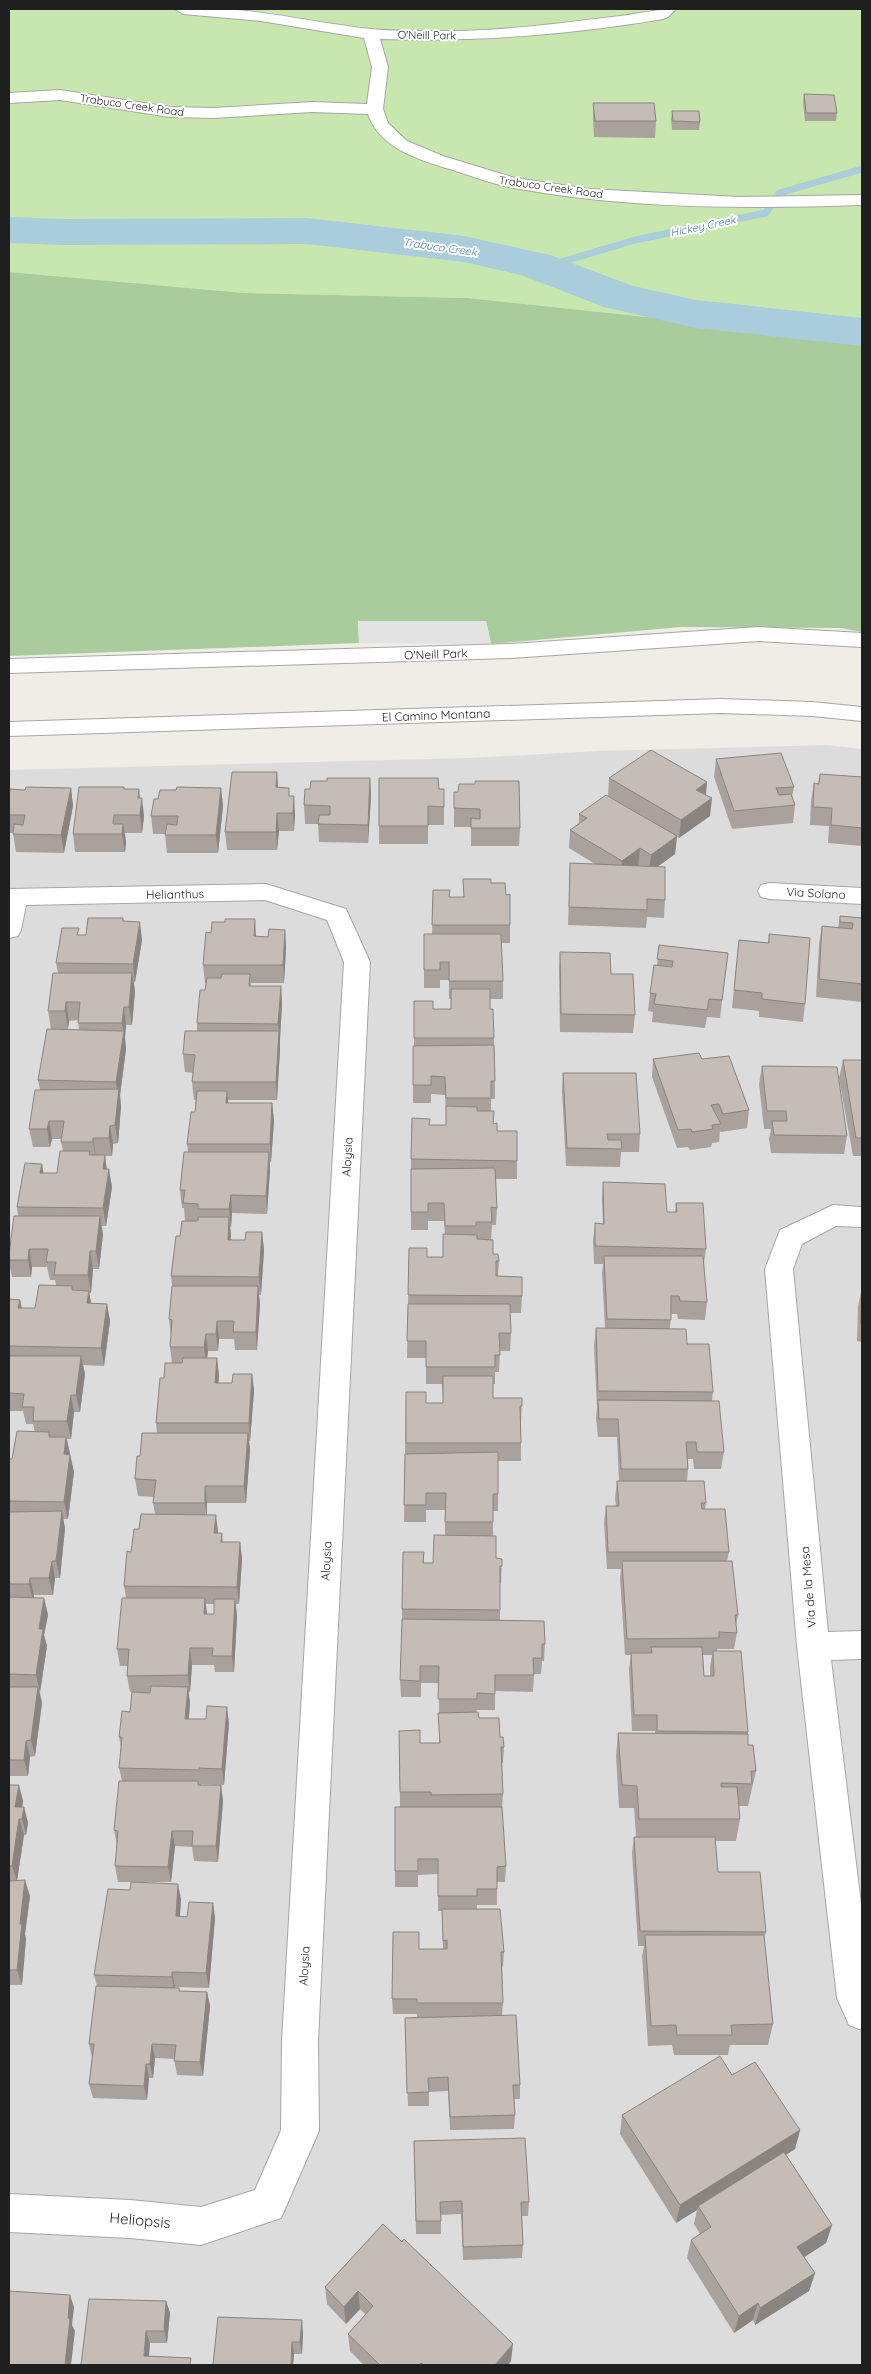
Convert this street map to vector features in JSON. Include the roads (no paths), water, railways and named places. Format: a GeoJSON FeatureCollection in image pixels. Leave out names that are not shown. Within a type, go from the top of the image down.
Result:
{"type":"FeatureCollection","features":[{"type":"Feature","properties":{"kind":"street","name":"O'Neill Park"},"geometry":{"type":"LineString","coordinates":[[183,9],[260,16],[372,34],[437,36],[517,33],[635,19],[663,14],[668,9]]}},
{"type":"Feature","properties":{"kind":"street"},"geometry":{"type":"LineString","coordinates":[[372,34],[380,68],[375,109]]}},
{"type":"Feature","properties":{"kind":"street","name":"Trabuco Creek Road"},"geometry":{"type":"LineString","coordinates":[[9,98],[60,95],[170,112],[213,113],[312,107],[375,109],[380,125],[401,144],[437,160],[513,183],[588,194],[753,202],[843,201]]}},
{"type":"Feature","properties":{"kind":"street"},"geometry":{"type":"LineString","coordinates":[[843,201],[862,200]]}},
{"type":"Feature","properties":{"kind":"street"},"geometry":{"type":"LineString","coordinates":[[843,201],[862,205]]}},
{"type":"Feature","properties":{"kind":"street","name":"O'Neill Park"},"geometry":{"type":"LineString","coordinates":[[9,666],[511,651],[585,647],[657,639],[762,634],[862,640]]}},
{"type":"Feature","properties":{"kind":"street","name":"El Camino Montana"},"geometry":{"type":"LineString","coordinates":[[9,729],[712,706],[812,709],[862,714]]}},
{"type":"Feature","properties":{"kind":"street","name":"Via Solano"},"geometry":{"type":"LineString","coordinates":[[770,891],[862,896]]}},
{"type":"Feature","properties":{"kind":"street","name":"Helianthus"},"geometry":{"type":"LineString","coordinates":[[12,897],[266,892],[337,915]]}},
{"type":"Feature","properties":{"kind":"street"},"geometry":{"type":"LineString","coordinates":[[9,930],[12,897]]}},
{"type":"Feature","properties":{"kind":"street","name":"Aloysia"},"geometry":{"type":"LineString","coordinates":[[268,2204],[300,2131],[300,2041],[357,962],[337,915]]}},
{"type":"Feature","properties":{"kind":"street","name":"Via de la Mesa"},"geometry":{"type":"LineString","coordinates":[[862,1217],[833,1216],[790,1237],[779,1269],[813,1646],[855,1998],[862,2013]]}},
{"type":"Feature","properties":{"kind":"street"},"geometry":{"type":"LineString","coordinates":[[813,1646],[862,1645]]}},
{"type":"Feature","properties":{"kind":"street","name":"Heliopsis"},"geometry":{"type":"LineString","coordinates":[[9,2213],[130,2218],[201,2226],[268,2204]]}},
{"type":"Feature","properties":{"kind":"waterway","name":"Hickey Creek"},"geometry":{"type":"LineString","coordinates":[[534,264],[561,262],[635,240],[766,213],[779,193],[862,169]]}},
{"type":"Feature","properties":{"kind":"waterway","name":"Trabuco Creek"},"geometry":{"type":"LineString","coordinates":[[9,230],[63,232],[307,231],[464,249],[534,264],[620,297],[696,314],[862,332]]}}]}
